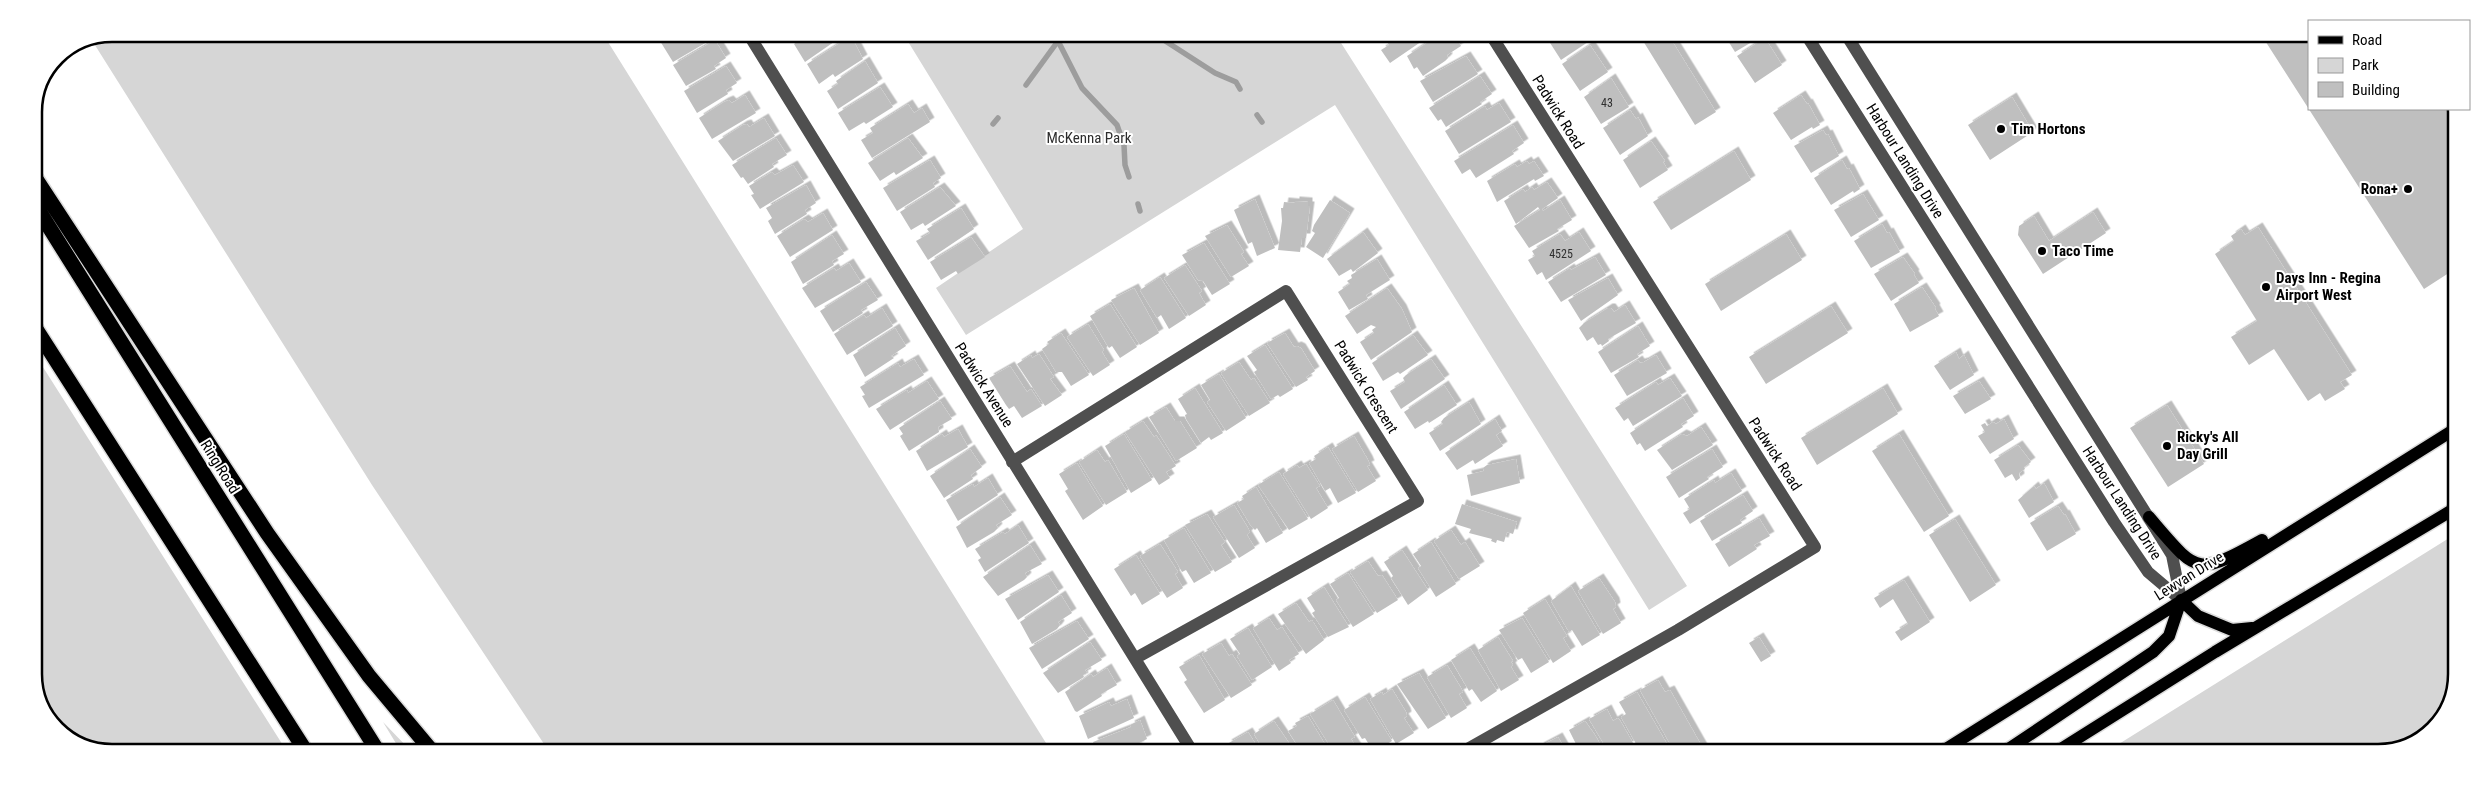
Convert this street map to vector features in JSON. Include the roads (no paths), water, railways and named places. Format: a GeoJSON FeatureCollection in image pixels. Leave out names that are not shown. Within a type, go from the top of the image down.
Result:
{"type":"FeatureCollection","features":[{"type":"Feature","properties":{"kind":"highway"},"geometry":{"type":"LineString","coordinates":[[42,188],[267,533],[369,676],[426,744]]}},
{"type":"Feature","properties":{"kind":"highway","name":"Ring Road"},"geometry":{"type":"LineString","coordinates":[[42,216],[373,744]]}},
{"type":"Feature","properties":{"kind":"highway"},"geometry":{"type":"LineString","coordinates":[[42,339],[301,744]]}},
{"type":"Feature","properties":{"kind":"main road","name":"Lewvan Drive"},"geometry":{"type":"LineString","coordinates":[[1954,744],[2448,434]]}},
{"type":"Feature","properties":{"kind":"main road"},"geometry":{"type":"LineString","coordinates":[[2149,517],[2182,556],[2192,563],[2202,565],[2216,564],[2370,482]]}},
{"type":"Feature","properties":{"kind":"main road"},"geometry":{"type":"LineString","coordinates":[[2069,744],[2257,627],[2448,513]]}},
{"type":"Feature","properties":{"kind":"main road"},"geometry":{"type":"LineString","coordinates":[[2016,744],[2153,652],[2169,636],[2181,600],[2198,616],[2232,630],[2257,627]]}},
{"type":"Feature","properties":{"kind":"street","name":"Padwick Avenue"},"geometry":{"type":"LineString","coordinates":[[754,42],[1188,744]]}},
{"type":"Feature","properties":{"kind":"street","name":"Padwick Road"},"geometry":{"type":"LineString","coordinates":[[1476,744],[1678,630],[1816,547],[1495,42]]}},
{"type":"Feature","properties":{"kind":"street","name":"Harbour Landing Drive"},"geometry":{"type":"LineString","coordinates":[[1811,42],[2124,536],[2148,572],[2181,600]]}},
{"type":"Feature","properties":{"kind":"street","name":"Harbour Landing Drive"},"geometry":{"type":"LineString","coordinates":[[1851,42],[2172,554],[2181,600]]}},
{"type":"Feature","properties":{"kind":"street","name":"Padwick Crescent"},"geometry":{"type":"LineString","coordinates":[[1012,462],[1286,291],[1292,299],[1418,501],[1136,658]]}},
{"type":"Feature","properties":{"kind":"waterway"},"geometry":{"type":"LineString","coordinates":[[1026,85],[1057,42]]}},
{"type":"Feature","properties":{"kind":"waterway"},"geometry":{"type":"LineString","coordinates":[[1059,42],[1082,88],[1117,125],[1124,145],[1125,165],[1129,177]]}},
{"type":"Feature","properties":{"kind":"waterway"},"geometry":{"type":"LineString","coordinates":[[1167,42],[1215,73],[1236,82],[1240,89]]}},
{"type":"Feature","properties":{"kind":"waterway"},"geometry":{"type":"LineString","coordinates":[[1257,115],[1262,122]]}},
{"type":"Feature","properties":{"kind":"waterway"},"geometry":{"type":"LineString","coordinates":[[993,124],[998,118]]}},
{"type":"Feature","properties":{"kind":"waterway"},"geometry":{"type":"LineString","coordinates":[[1138,204],[1140,211]]}},
{"type":"Feature","properties":{"kind":"place","name":"Tim Hortons"},"geometry":{"type":"Point","coordinates":[2001,129]}},
{"type":"Feature","properties":{"kind":"place","name":"Rona+"},"geometry":{"type":"Point","coordinates":[2408,189]}},
{"type":"Feature","properties":{"kind":"place","name":"Taco Time"},"geometry":{"type":"Point","coordinates":[2042,251]}},
{"type":"Feature","properties":{"kind":"place","name":"Days Inn - Regina Airport West"},"geometry":{"type":"Point","coordinates":[2266,287]}},
{"type":"Feature","properties":{"kind":"place","name":"Ricky's All Day Grill"},"geometry":{"type":"Point","coordinates":[2167,446]}},
{"type":"Feature","properties":{"kind":"park label","name":"McKenna Park"},"geometry":{"type":"Point","coordinates":[1089,138]}}]}
